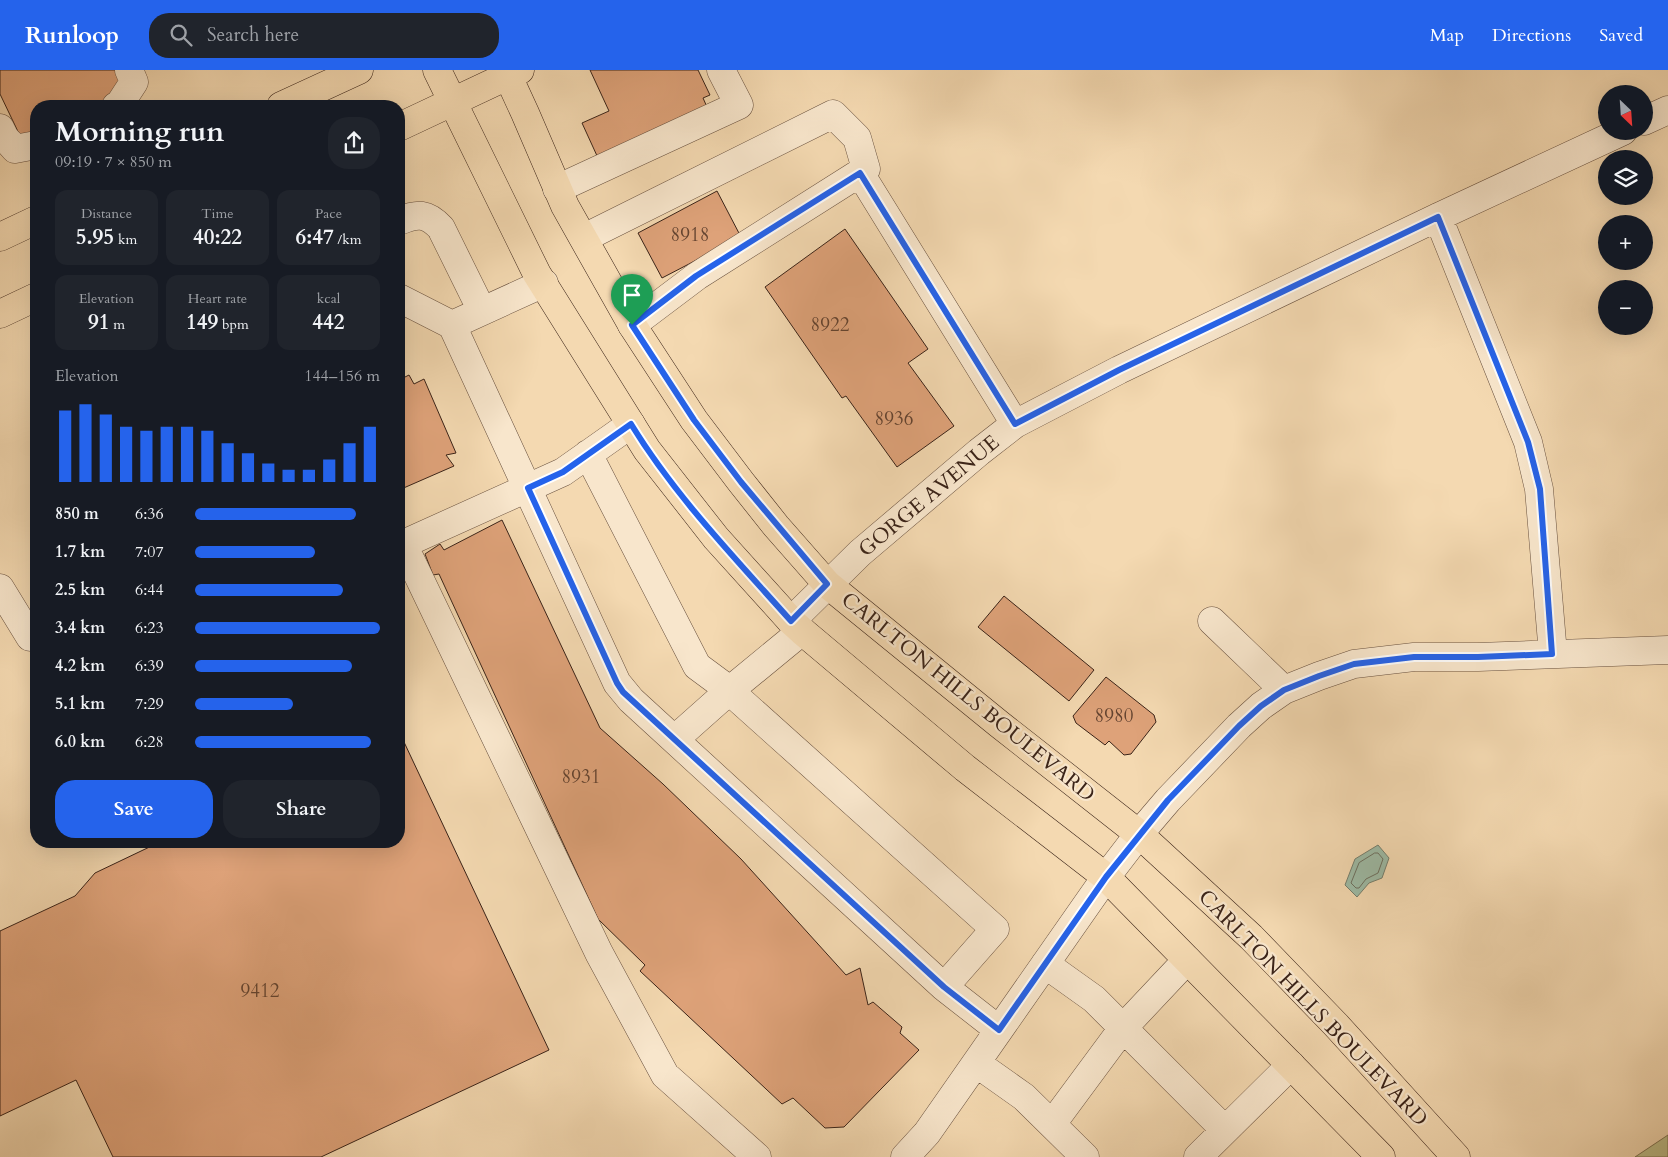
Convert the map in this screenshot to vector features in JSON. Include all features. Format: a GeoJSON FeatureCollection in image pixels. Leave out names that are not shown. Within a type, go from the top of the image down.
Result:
{"type":"FeatureCollection","features":[{"type":"Feature","properties":{"kind":"main road"},"geometry":{"type":"LineString","coordinates":[[294,100],[359,70]]}},
{"type":"Feature","properties":{"kind":"main road"},"geometry":{"type":"LineString","coordinates":[[437,70],[537,274],[647,450],[716,538],[797,626],[965,768],[1106,877],[1382,1157]]}},
{"type":"Feature","properties":{"kind":"main road"},"geometry":{"type":"LineString","coordinates":[[405,124],[510,72]]}},
{"type":"Feature","properties":{"kind":"main road","name":"CARLTON HILLS BOULEVARD"},"geometry":{"type":"LineString","coordinates":[[510,72],[565,206],[632,325],[689,412],[741,482],[827,584],[999,724],[1139,834],[1251,937],[1336,1025],[1456,1157]]}},
{"type":"Feature","properties":{"kind":"main road"},"geometry":{"type":"LineString","coordinates":[[0,237],[30,223]]}},
{"type":"Feature","properties":{"kind":"main road"},"geometry":{"type":"LineString","coordinates":[[0,314],[30,299]]}},
{"type":"Feature","properties":{"kind":"street"},"geometry":{"type":"LineString","coordinates":[[122,100],[134,82],[129,70]]}},
{"type":"Feature","properties":{"kind":"street"},"geometry":{"type":"LineString","coordinates":[[557,189],[739,105],[722,70]]}},
{"type":"Feature","properties":{"kind":"street"},"geometry":{"type":"LineString","coordinates":[[1653,118],[1668,110]]}},
{"type":"Feature","properties":{"kind":"street"},"geometry":{"type":"LineString","coordinates":[[584,238],[833,114],[857,138],[866,169],[696,276],[632,325]]}},
{"type":"Feature","properties":{"kind":"street"},"geometry":{"type":"LineString","coordinates":[[0,128],[14,149],[30,146]]}},
{"type":"Feature","properties":{"kind":"street","name":"GORGE AVENUE"},"geometry":{"type":"LineString","coordinates":[[675,739],[797,626],[827,584],[873,542],[1015,424],[1119,370],[1604,140]]}},
{"type":"Feature","properties":{"kind":"street"},"geometry":{"type":"LineString","coordinates":[[860,173],[1015,424]]}},
{"type":"Feature","properties":{"kind":"street"},"geometry":{"type":"LineString","coordinates":[[405,219],[422,216],[431,218],[441,228],[482,311]]}},
{"type":"Feature","properties":{"kind":"street"},"geometry":{"type":"LineString","coordinates":[[1438,217],[1528,442],[1540,489],[1552,654]]}},
{"type":"Feature","properties":{"kind":"street"},"geometry":{"type":"LineString","coordinates":[[452,325],[544,283]]}},
{"type":"Feature","properties":{"kind":"street"},"geometry":{"type":"LineString","coordinates":[[405,301],[452,325],[617,683],[631,700],[944,987],[999,1030]]}},
{"type":"Feature","properties":{"kind":"street"},"geometry":{"type":"LineString","coordinates":[[405,543],[563,472],[631,424]]}},
{"type":"Feature","properties":{"kind":"street"},"geometry":{"type":"LineString","coordinates":[[588,454],[697,666],[729,691],[995,929],[944,987]]}},
{"type":"Feature","properties":{"kind":"street"},"geometry":{"type":"LineString","coordinates":[[405,553],[599,952],[665,1076],[757,1157]]}},
{"type":"Feature","properties":{"kind":"street"},"geometry":{"type":"LineString","coordinates":[[0,588],[30,637]]}},
{"type":"Feature","properties":{"kind":"street"},"geometry":{"type":"LineString","coordinates":[[1212,621],[1284,690]]}},
{"type":"Feature","properties":{"kind":"street"},"geometry":{"type":"LineString","coordinates":[[905,1157],[927,1133],[1106,877],[1139,834],[1168,800],[1239,726],[1261,706],[1284,690],[1354,664],[1414,657],[1478,657],[1668,650]]}},
{"type":"Feature","properties":{"kind":"street"},"geometry":{"type":"LineString","coordinates":[[1052,1124],[1123,1028],[1187,960]]}},
{"type":"Feature","properties":{"kind":"street"},"geometry":{"type":"LineString","coordinates":[[1045,964],[1094,999],[1225,1130]]}},
{"type":"Feature","properties":{"kind":"street"},"geometry":{"type":"LineString","coordinates":[[976,1063],[1024,1097],[1085,1157]]}},
{"type":"Feature","properties":{"kind":"street"},"geometry":{"type":"LineString","coordinates":[[1198,1157],[1291,1065]]}},
{"type":"Feature","properties":{"kind":"green space"},"geometry":{"type":"Polygon","coordinates":[[[1668,1135],[1668,1157],[1635,1157],[1668,1135]]]}},
{"type":"Feature","properties":{"kind":"water"},"geometry":{"type":"Polygon","coordinates":[[[1378,845],[1389,858],[1382,878],[1369,883],[1357,897],[1345,885],[1355,859],[1378,845]]]}},
{"type":"Feature","properties":{"kind":"building"},"geometry":{"type":"Polygon","coordinates":[[[0,70],[122,70],[131,89],[107,100],[30,100],[30,136],[22,140],[0,94],[0,70]]]}},
{"type":"Feature","properties":{"kind":"building"},"geometry":{"type":"Polygon","coordinates":[[[590,70],[698,70],[710,95],[703,98],[707,107],[598,158],[582,123],[609,111],[590,70]]]}},
{"type":"Feature","properties":{"kind":"building"},"geometry":{"type":"Polygon","coordinates":[[[717,191],[741,237],[662,278],[638,233],[717,191]]]}},
{"type":"Feature","properties":{"kind":"building"},"geometry":{"type":"Polygon","coordinates":[[[845,229],[928,349],[908,363],[954,426],[897,467],[846,396],[842,398],[765,287],[845,229]]]}},
{"type":"Feature","properties":{"kind":"building"},"geometry":{"type":"Polygon","coordinates":[[[409,375],[414,384],[424,379],[456,453],[446,455],[454,466],[405,487],[405,377],[409,375]]]}},
{"type":"Feature","properties":{"kind":"building"},"geometry":{"type":"Polygon","coordinates":[[[502,520],[600,728],[663,784],[741,859],[846,975],[860,968],[868,1005],[873,1002],[902,1027],[900,1033],[919,1050],[844,1127],[825,1128],[793,1098],[782,1104],[640,971],[645,965],[598,919],[439,574],[433,575],[425,554],[440,544],[444,550],[502,520]]]}},
{"type":"Feature","properties":{"kind":"building"},"geometry":{"type":"Polygon","coordinates":[[[1004,596],[1094,670],[1069,701],[978,627],[1004,596]]]}},
{"type":"Feature","properties":{"kind":"building"},"geometry":{"type":"Polygon","coordinates":[[[1106,677],[1154,715],[1156,722],[1131,754],[1124,755],[1109,741],[1105,745],[1076,723],[1073,716],[1106,677]]]}},
{"type":"Feature","properties":{"kind":"building"},"geometry":{"type":"Polygon","coordinates":[[[405,744],[549,1050],[321,1157],[113,1157],[76,1080],[0,1116],[0,931],[75,896],[95,873],[147,848],[405,848],[405,744]]]}},
{"type":"Feature","properties":{"kind":"route"},"geometry":{"type":"LineString","coordinates":[[860,173],[1015,424],[1119,370],[1438,217],[1528,442],[1540,489],[1552,654],[1414,657],[1354,664],[1284,690],[1261,706],[1239,726],[1168,800],[1139,834],[1106,877],[999,1030],[944,987],[631,700],[617,683],[528,488],[563,472],[631,424],[647,450],[716,538],[791,621],[827,584],[776,526],[694,420],[653,360],[632,325],[696,276],[860,173]]}}]}
